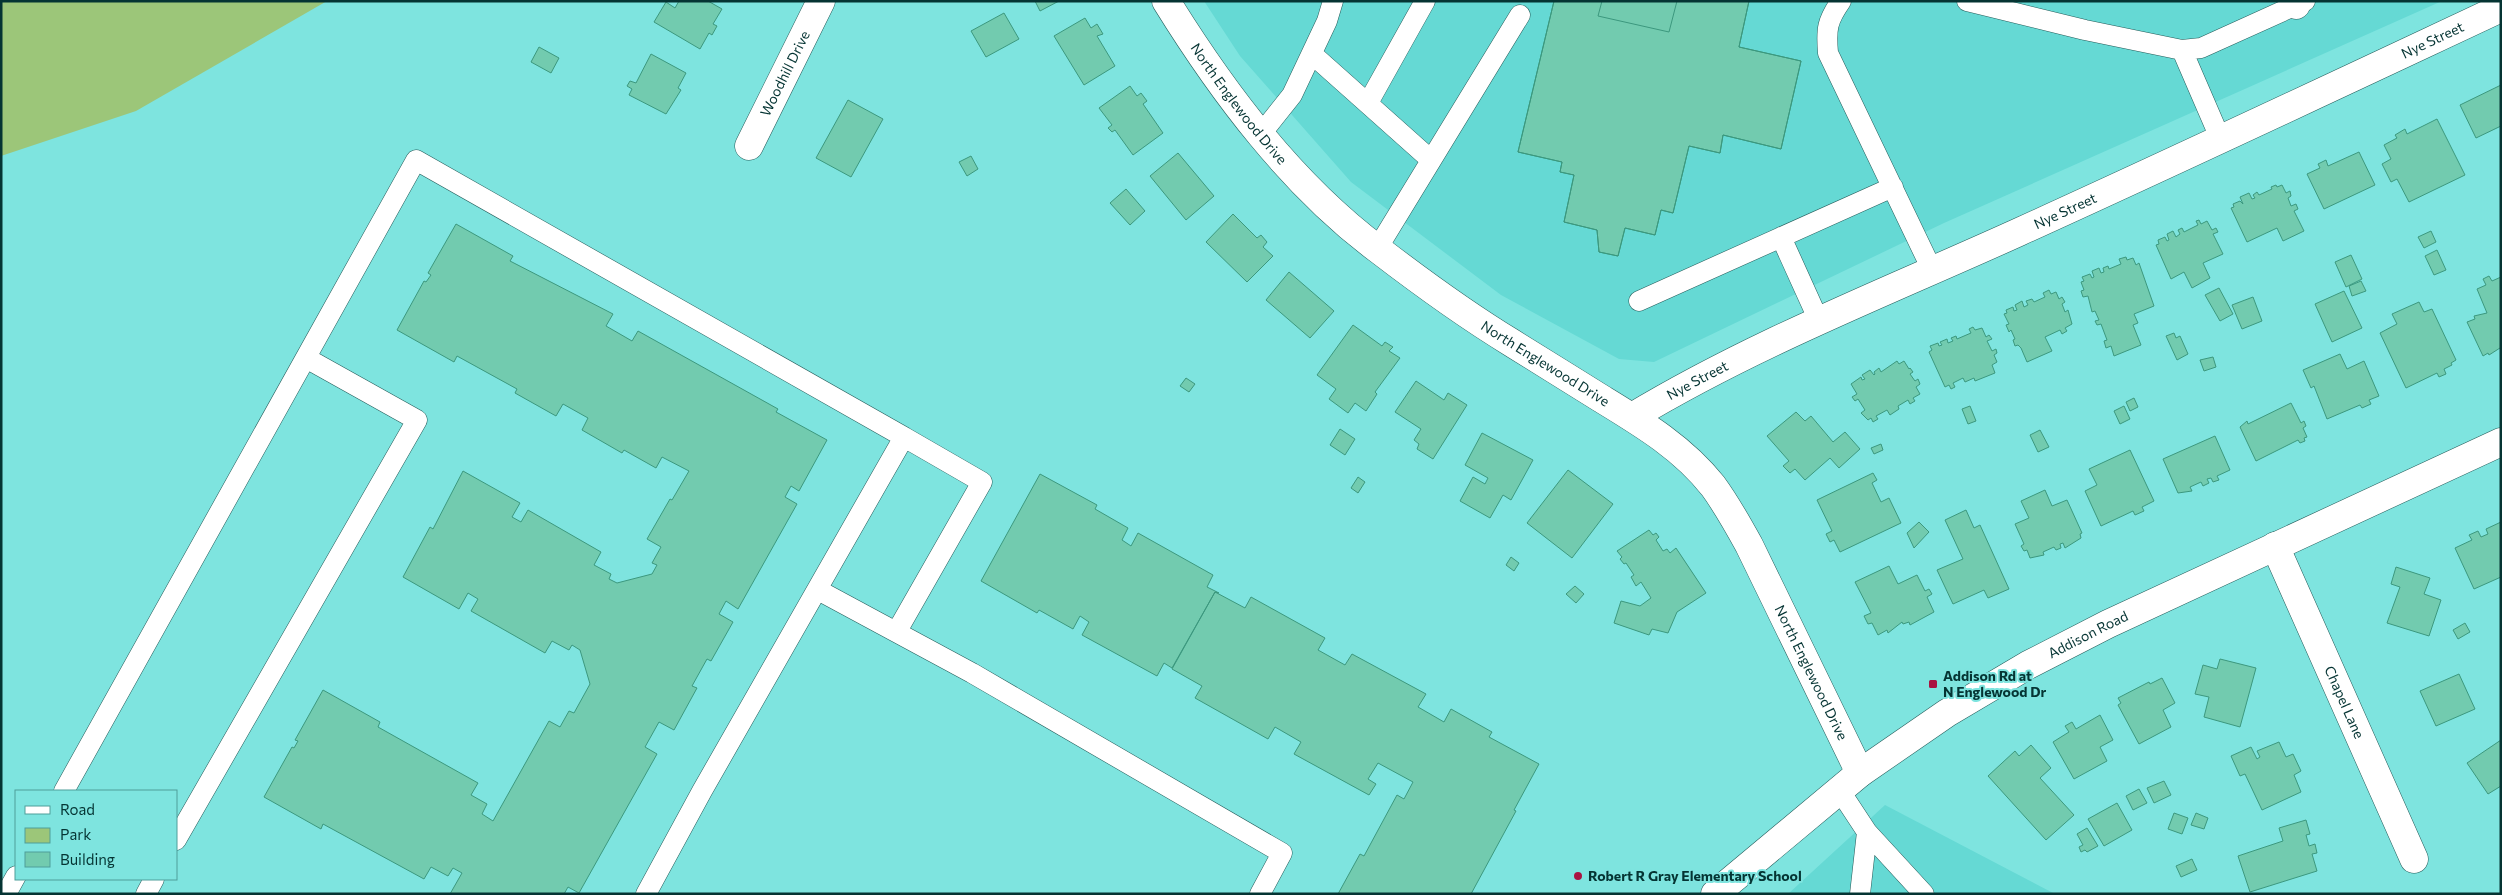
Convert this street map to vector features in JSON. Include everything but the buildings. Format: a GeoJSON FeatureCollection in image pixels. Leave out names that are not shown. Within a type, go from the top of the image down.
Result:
{"type":"FeatureCollection","features":[{"type":"Feature","properties":{"kind":"street","name":"Woodhill Drive"},"geometry":{"type":"LineString","coordinates":[[749,146],[821,1]]}},
{"type":"Feature","properties":{"kind":"street","name":"North Englewood Drive"},"geometry":{"type":"LineString","coordinates":[[1166,1],[1216,78],[1261,134],[1314,194],[1377,248],[1500,335],[1667,440],[1713,486],[1730,510],[1860,773]]}},
{"type":"Feature","properties":{"kind":"street","name":"Nye Street"},"geometry":{"type":"LineString","coordinates":[[1632,417],[1703,377],[1819,321],[2501,8]]}},
{"type":"Feature","properties":{"kind":"street","name":"Addison Road"},"geometry":{"type":"LineString","coordinates":[[1715,894],[1860,773],[1947,712],[2028,666],[2108,624],[2501,442]]}},
{"type":"Feature","properties":{"kind":"street","name":"Chapel Lane"},"geometry":{"type":"LineString","coordinates":[[2275,546],[2414,859]]}},
{"type":"Feature","properties":{"kind":"lane"},"geometry":{"type":"LineString","coordinates":[[1261,134],[1292,95],[1327,21],[1333,1]]}},
{"type":"Feature","properties":{"kind":"lane"},"geometry":{"type":"LineString","coordinates":[[1368,103],[1425,1]]}},
{"type":"Feature","properties":{"kind":"lane"},"geometry":{"type":"LineString","coordinates":[[1841,1],[1830,16],[1826,30],[1828,53],[1932,270]]}},
{"type":"Feature","properties":{"kind":"lane"},"geometry":{"type":"LineString","coordinates":[[1967,1],[2085,30],[2182,50],[2201,48],[2298,3]]}},
{"type":"Feature","properties":{"kind":"lane"},"geometry":{"type":"LineString","coordinates":[[1377,248],[1520,14]]}},
{"type":"Feature","properties":{"kind":"lane"},"geometry":{"type":"LineString","coordinates":[[2182,50],[2220,138]]}},
{"type":"Feature","properties":{"kind":"lane"},"geometry":{"type":"LineString","coordinates":[[1312,54],[1432,160]]}},
{"type":"Feature","properties":{"kind":"lane"},"geometry":{"type":"LineString","coordinates":[[65,790],[416,160],[982,482],[896,631]]}},
{"type":"Feature","properties":{"kind":"lane"},"geometry":{"type":"LineString","coordinates":[[1639,301],[1892,187]]}},
{"type":"Feature","properties":{"kind":"lane"},"geometry":{"type":"LineString","coordinates":[[1781,237],[1819,321]]}},
{"type":"Feature","properties":{"kind":"lane"},"geometry":{"type":"LineString","coordinates":[[178,837],[417,420],[306,358]]}},
{"type":"Feature","properties":{"kind":"lane"},"geometry":{"type":"LineString","coordinates":[[646,894],[702,791],[904,437]]}},
{"type":"Feature","properties":{"kind":"lane"},"geometry":{"type":"LineString","coordinates":[[818,590],[896,631],[1282,853],[1260,894]]}},
{"type":"Feature","properties":{"kind":"lane"},"geometry":{"type":"LineString","coordinates":[[1840,791],[1867,832],[1924,894]]}},
{"type":"Feature","properties":{"kind":"lane"},"geometry":{"type":"LineString","coordinates":[[1860,894],[1867,832]]}},
{"type":"Feature","properties":{"kind":"lane"},"geometry":{"type":"LineString","coordinates":[[6,894],[15,878]]}},
{"type":"Feature","properties":{"kind":"lane"},"geometry":{"type":"LineString","coordinates":[[146,894],[153,880]]}},
{"type":"Feature","properties":{"kind":"shaded area"},"geometry":{"type":"Polygon","coordinates":[[[1204,1],[2442,1],[1944,223],[1654,362],[1619,359],[1501,295],[1351,182],[1240,56],[1204,1]]]}},
{"type":"Feature","properties":{"kind":"shaded area"},"geometry":{"type":"Polygon","coordinates":[[[1885,805],[2055,894],[1788,894],[1885,805]]]}},
{"type":"Feature","properties":{"kind":"green space"},"geometry":{"type":"Polygon","coordinates":[[[1,1],[327,1],[136,111],[1,156],[1,1]]]}},
{"type":"Feature","properties":{"kind":"place","name":"Addison Rd at N Englewood Dr"},"geometry":{"type":"Point","coordinates":[1933,684]}},
{"type":"Feature","properties":{"kind":"place","name":"Robert R Gray Elementary School"},"geometry":{"type":"Point","coordinates":[1578,876]}}]}
